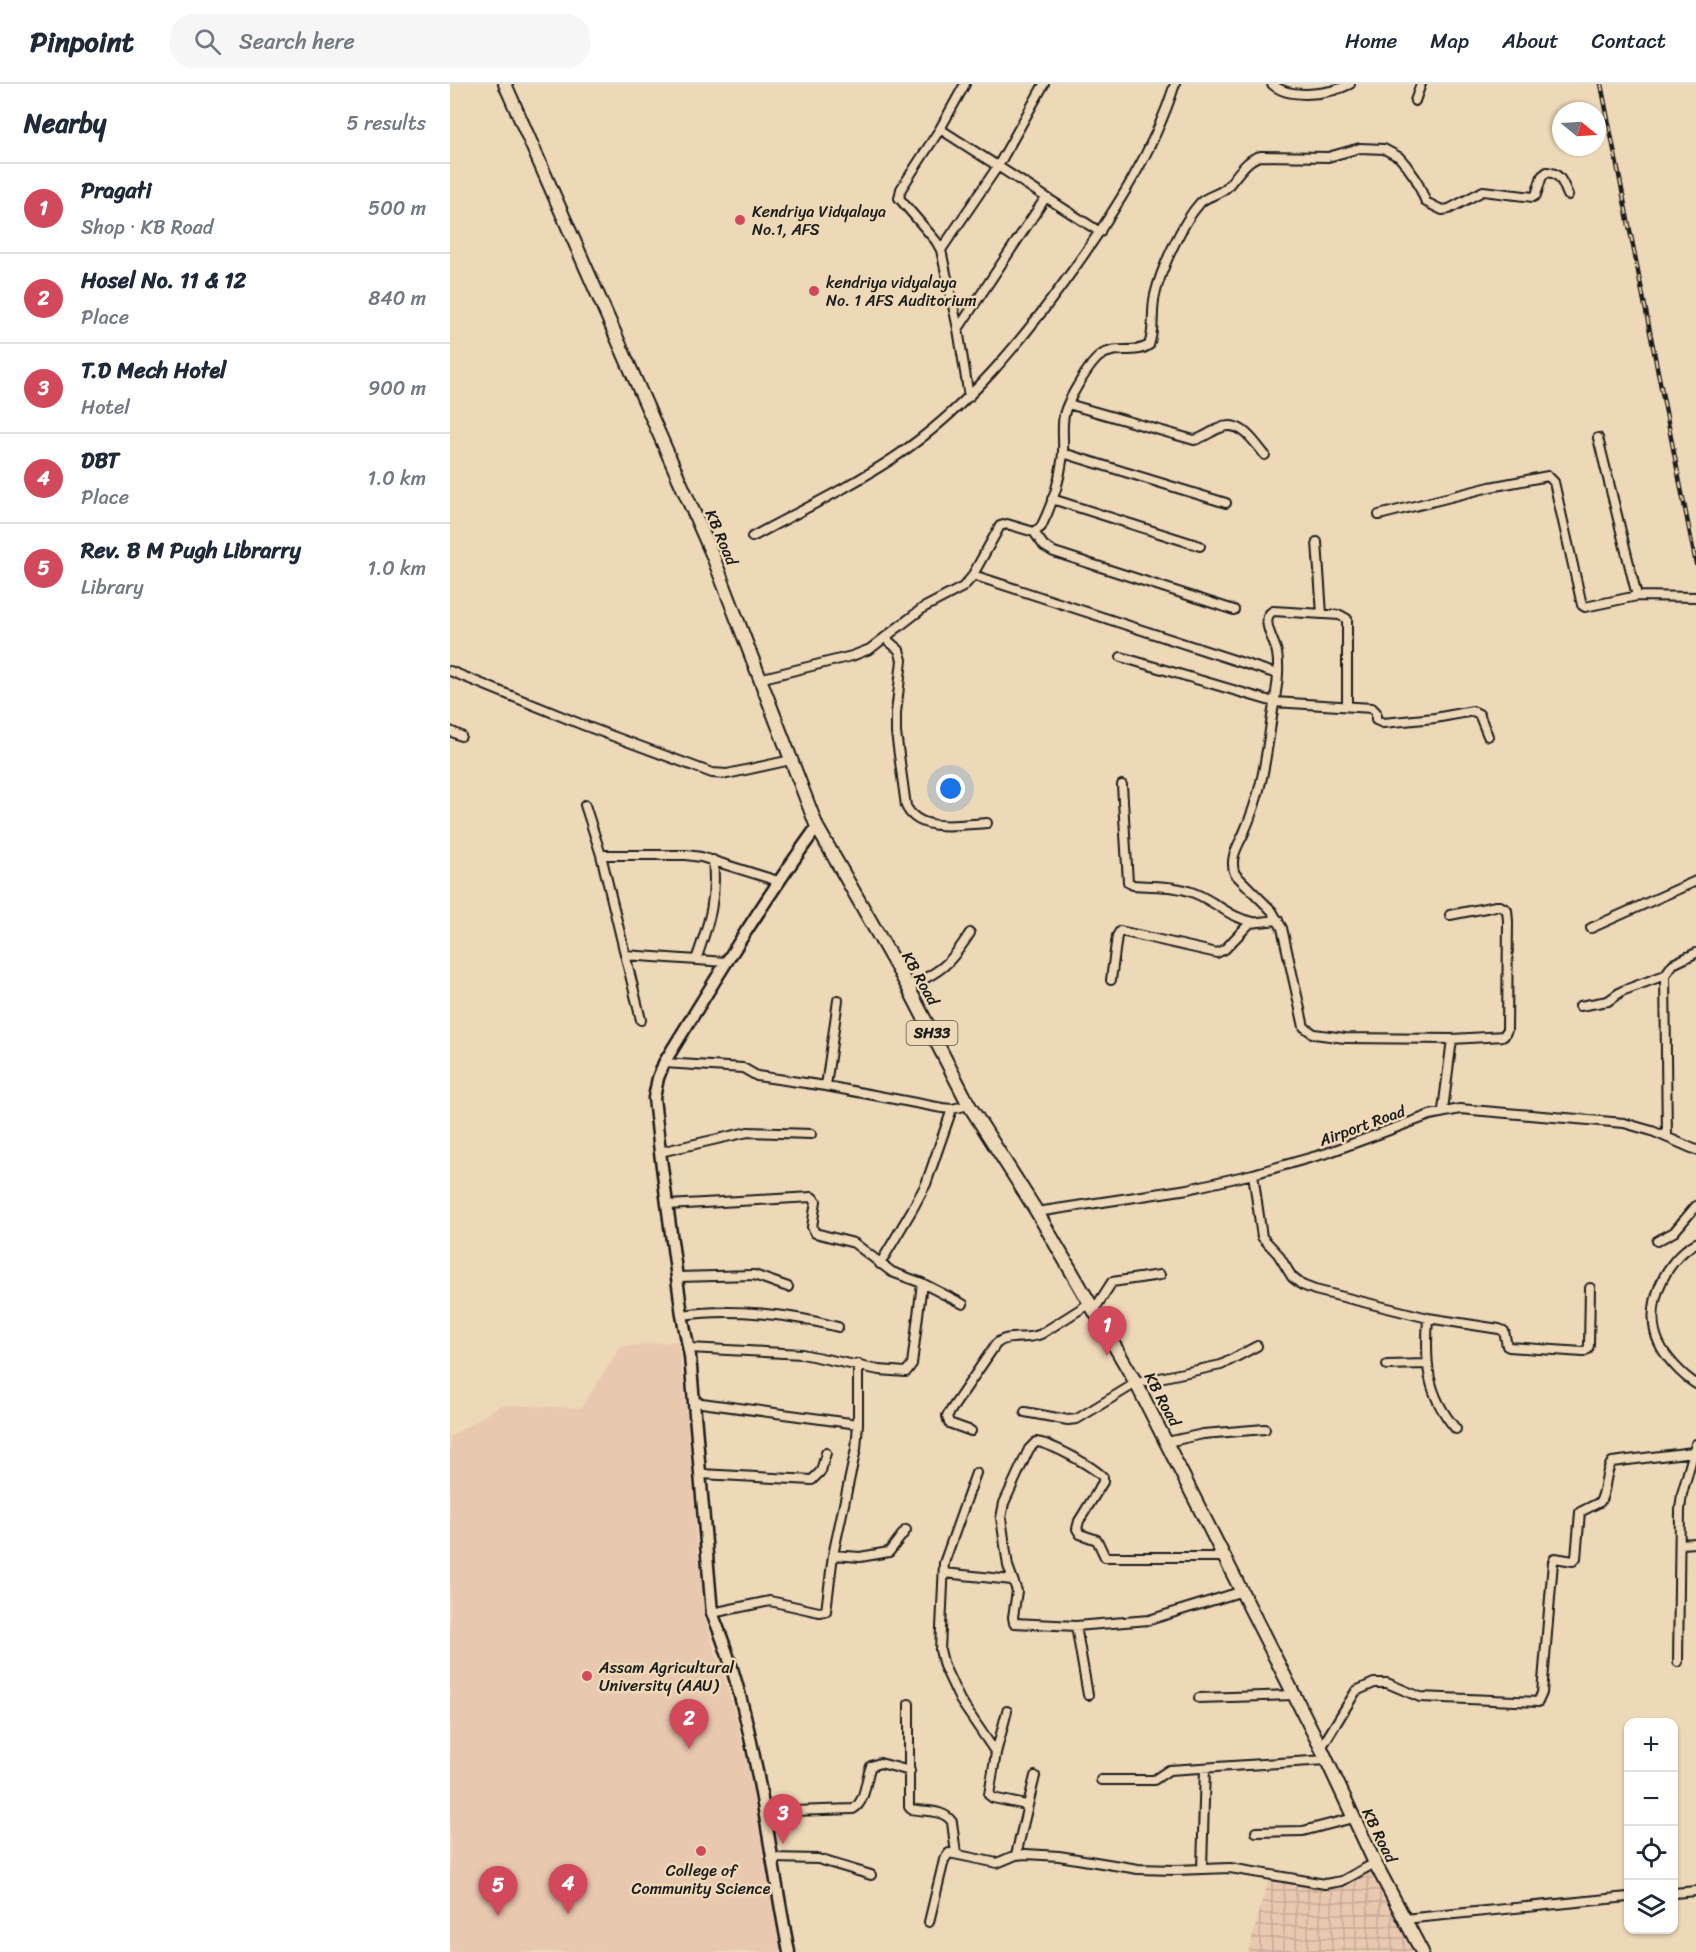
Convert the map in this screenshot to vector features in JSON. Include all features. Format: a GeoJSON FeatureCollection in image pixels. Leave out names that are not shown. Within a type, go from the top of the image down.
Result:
{"type":"FeatureCollection","features":[{"type":"Feature","properties":{"kind":"main road","name":"KB Road"},"geometry":{"type":"LineString","coordinates":[[505,84],[707,543],[817,827],[908,987],[969,1105],[1036,1212],[1136,1383],[1226,1557],[1327,1760],[1375,1863],[1422,1952]]}},
{"type":"Feature","properties":{"kind":"main road"},"geometry":{"type":"LineString","coordinates":[[789,1952],[755,1756],[725,1644],[712,1613],[689,1347],[682,1315],[654,1098],[664,1063],[778,881],[817,827]]}},
{"type":"Feature","properties":{"kind":"street"},"geometry":{"type":"LineString","coordinates":[[941,250],[998,166],[1044,84]]}},
{"type":"Feature","properties":{"kind":"street"},"geometry":{"type":"LineString","coordinates":[[752,537],[895,458],[969,397],[1011,351],[1100,232],[1129,188],[1148,151],[1175,84]]}},
{"type":"Feature","properties":{"kind":"street"},"geometry":{"type":"LineString","coordinates":[[1272,84],[1286,93],[1296,95],[1331,90],[1350,84]]}},
{"type":"Feature","properties":{"kind":"street"},"geometry":{"type":"LineString","coordinates":[[1415,101],[1421,84]]}},
{"type":"Feature","properties":{"kind":"street"},"geometry":{"type":"LineString","coordinates":[[963,85],[940,129],[901,189],[899,198],[941,250],[958,329],[969,397]]}},
{"type":"Feature","properties":{"kind":"street"},"geometry":{"type":"LineString","coordinates":[[940,129],[1100,232]]}},
{"type":"Feature","properties":{"kind":"street"},"geometry":{"type":"LineString","coordinates":[[1034,532],[1041,527],[1052,499],[1063,453],[1063,424],[1068,404],[1097,358],[1112,351],[1140,350],[1149,345],[1156,291],[1176,242],[1200,202],[1223,191],[1256,157],[1328,157],[1360,148],[1384,148],[1406,165],[1426,202],[1442,210],[1449,209],[1483,191],[1533,197],[1542,176],[1547,172],[1559,177],[1568,195]]}},
{"type":"Feature","properties":{"kind":"street"},"geometry":{"type":"LineString","coordinates":[[958,329],[1046,197]]}},
{"type":"Feature","properties":{"kind":"street"},"geometry":{"type":"LineString","coordinates":[[1068,404],[1194,440],[1223,426],[1234,426],[1246,432],[1265,456]]}},
{"type":"Feature","properties":{"kind":"street"},"geometry":{"type":"LineString","coordinates":[[1598,438],[1637,596]]}},
{"type":"Feature","properties":{"kind":"street"},"geometry":{"type":"LineString","coordinates":[[1063,453],[1226,503]]}},
{"type":"Feature","properties":{"kind":"street"},"geometry":{"type":"LineString","coordinates":[[1378,515],[1490,487],[1548,476],[1554,482],[1582,605],[1585,607],[1637,596],[1696,597]]}},
{"type":"Feature","properties":{"kind":"street"},"geometry":{"type":"LineString","coordinates":[[1052,499],[1200,546]]}},
{"type":"Feature","properties":{"kind":"street"},"geometry":{"type":"LineString","coordinates":[[759,680],[852,656],[870,649],[923,608],[963,587],[973,575],[1000,526],[1007,525],[1034,532],[1044,546],[1054,552],[1234,610]]}},
{"type":"Feature","properties":{"kind":"street"},"geometry":{"type":"LineString","coordinates":[[1317,542],[1322,614]]}},
{"type":"Feature","properties":{"kind":"street"},"geometry":{"type":"LineString","coordinates":[[973,575],[1277,674]]}},
{"type":"Feature","properties":{"kind":"street"},"geometry":{"type":"LineString","coordinates":[[1347,705],[1348,622],[1344,616],[1273,611],[1269,613],[1267,623],[1277,653],[1277,674],[1262,785],[1232,862],[1235,874],[1278,920],[1286,939],[1301,1019],[1309,1032],[1321,1036],[1345,1038],[1452,1039],[1504,1036],[1506,1033],[1507,910],[1500,906],[1450,915]]}},
{"type":"Feature","properties":{"kind":"street"},"geometry":{"type":"LineString","coordinates":[[885,638],[899,650],[903,660],[896,713],[896,733],[906,806],[909,812],[919,820],[932,824],[987,823]]}},
{"type":"Feature","properties":{"kind":"street"},"geometry":{"type":"LineString","coordinates":[[1121,657],[1274,702],[1372,708],[1376,712],[1376,720],[1383,723],[1436,718],[1473,711],[1479,714],[1488,736]]}},
{"type":"Feature","properties":{"kind":"street"},"geometry":{"type":"LineString","coordinates":[[450,671],[583,725],[712,773],[727,774],[791,760]]}},
{"type":"Feature","properties":{"kind":"street"},"geometry":{"type":"LineString","coordinates":[[450,731],[461,736]]}},
{"type":"Feature","properties":{"kind":"street"},"geometry":{"type":"LineString","coordinates":[[1122,785],[1128,882],[1133,885],[1187,891],[1210,900],[1235,918],[1253,922],[1278,920]]}},
{"type":"Feature","properties":{"kind":"street"},"geometry":{"type":"LineString","coordinates":[[585,805],[601,855],[641,1020]]}},
{"type":"Feature","properties":{"kind":"street"},"geometry":{"type":"LineString","coordinates":[[601,855],[686,855],[713,860],[778,881]]}},
{"type":"Feature","properties":{"kind":"street"},"geometry":{"type":"LineString","coordinates":[[696,960],[713,904],[715,883],[713,860]]}},
{"type":"Feature","properties":{"kind":"street"},"geometry":{"type":"LineString","coordinates":[[1591,928],[1696,881]]}},
{"type":"Feature","properties":{"kind":"street"},"geometry":{"type":"LineString","coordinates":[[1111,980],[1117,936],[1120,931],[1217,953],[1225,950],[1246,926],[1253,922]]}},
{"type":"Feature","properties":{"kind":"street"},"geometry":{"type":"LineString","coordinates":[[908,987],[939,971],[952,959],[970,933]]}},
{"type":"Feature","properties":{"kind":"street"},"geometry":{"type":"LineString","coordinates":[[1580,1006],[1608,1001],[1622,991],[1665,975],[1673,964],[1696,953]]}},
{"type":"Feature","properties":{"kind":"street"},"geometry":{"type":"LineString","coordinates":[[625,955],[726,962]]}},
{"type":"Feature","properties":{"kind":"street"},"geometry":{"type":"LineString","coordinates":[[1665,975],[1667,1137]]}},
{"type":"Feature","properties":{"kind":"street"},"geometry":{"type":"LineString","coordinates":[[826,1086],[838,1000]]}},
{"type":"Feature","properties":{"kind":"street"},"geometry":{"type":"LineString","coordinates":[[1443,1110],[1452,1039]]}},
{"type":"Feature","properties":{"kind":"street"},"geometry":{"type":"LineString","coordinates":[[664,1063],[743,1068],[757,1076],[952,1109],[969,1105]]}},
{"type":"Feature","properties":{"kind":"street"},"geometry":{"type":"LineString","coordinates":[[880,1264],[926,1184],[952,1109]]}},
{"type":"Feature","properties":{"kind":"street","name":"Airport Road"},"geometry":{"type":"LineString","coordinates":[[1036,1212],[1188,1189],[1253,1174],[1327,1153],[1443,1110],[1474,1109],[1636,1126],[1696,1150]]}},
{"type":"Feature","properties":{"kind":"street"},"geometry":{"type":"LineString","coordinates":[[660,1152],[748,1132],[811,1134]]}},
{"type":"Feature","properties":{"kind":"street"},"geometry":{"type":"LineString","coordinates":[[1253,1174],[1262,1237],[1275,1249],[1298,1282],[1315,1290],[1428,1318],[1499,1329],[1504,1331],[1509,1347],[1583,1352],[1588,1349],[1589,1345],[1590,1288]]}},
{"type":"Feature","properties":{"kind":"street"},"geometry":{"type":"LineString","coordinates":[[667,1205],[812,1197],[816,1201],[812,1227],[815,1233],[854,1243],[892,1272],[922,1283],[963,1304]]}},
{"type":"Feature","properties":{"kind":"street"},"geometry":{"type":"LineString","coordinates":[[1657,1241],[1674,1232],[1696,1206]]}},
{"type":"Feature","properties":{"kind":"street"},"geometry":{"type":"LineString","coordinates":[[1696,1243],[1686,1248],[1678,1256],[1665,1275],[1657,1295],[1655,1311],[1655,1328],[1660,1345],[1669,1358],[1696,1384]]}},
{"type":"Feature","properties":{"kind":"street"},"geometry":{"type":"LineString","coordinates":[[677,1277],[754,1275],[788,1287]]}},
{"type":"Feature","properties":{"kind":"street"},"geometry":{"type":"LineString","coordinates":[[971,1431],[950,1423],[947,1416],[996,1344],[1004,1339],[1028,1338],[1041,1334],[1092,1306],[1112,1282],[1160,1275]]}},
{"type":"Feature","properties":{"kind":"street"},"geometry":{"type":"LineString","coordinates":[[689,1347],[802,1354],[904,1373],[912,1364],[922,1283]]}},
{"type":"Feature","properties":{"kind":"street"},"geometry":{"type":"LineString","coordinates":[[682,1315],[745,1312],[838,1327]]}},
{"type":"Feature","properties":{"kind":"street"},"geometry":{"type":"LineString","coordinates":[[1428,1318],[1427,1364],[1439,1408],[1456,1430]]}},
{"type":"Feature","properties":{"kind":"street"},"geometry":{"type":"LineString","coordinates":[[1024,1412],[1068,1420],[1077,1419],[1136,1383],[1221,1365],[1257,1347]]}},
{"type":"Feature","properties":{"kind":"street"},"geometry":{"type":"LineString","coordinates":[[712,1613],[770,1601],[824,1612],[828,1605],[833,1555],[852,1467],[858,1424],[858,1364]]}},
{"type":"Feature","properties":{"kind":"street"},"geometry":{"type":"LineString","coordinates":[[1387,1365],[1427,1364]]}},
{"type":"Feature","properties":{"kind":"street"},"geometry":{"type":"LineString","coordinates":[[694,1402],[858,1424]]}},
{"type":"Feature","properties":{"kind":"street"},"geometry":{"type":"LineString","coordinates":[[1167,1443],[1203,1434],[1265,1429]]}},
{"type":"Feature","properties":{"kind":"street"},"geometry":{"type":"LineString","coordinates":[[1226,1557],[1105,1557],[1097,1540],[1080,1534],[1077,1529],[1103,1482],[1103,1477],[1054,1447],[1036,1442],[1029,1449],[1002,1511],[1001,1525],[1008,1566],[1017,1591],[1014,1623],[1076,1626],[1157,1619],[1243,1591]]}},
{"type":"Feature","properties":{"kind":"street"},"geometry":{"type":"LineString","coordinates":[[1321,1748],[1350,1697],[1361,1687],[1374,1683],[1387,1683],[1420,1697],[1538,1702],[1542,1693],[1553,1562],[1555,1558],[1573,1561],[1576,1558],[1580,1512],[1600,1502],[1612,1462],[1694,1448],[1682,1494],[1678,1662]]}},
{"type":"Feature","properties":{"kind":"street"},"geometry":{"type":"LineString","coordinates":[[701,1474],[812,1480],[821,1471],[826,1453]]}},
{"type":"Feature","properties":{"kind":"street"},"geometry":{"type":"LineString","coordinates":[[976,1473],[946,1554],[940,1640],[941,1659],[960,1700],[996,1753]]}},
{"type":"Feature","properties":{"kind":"street"},"geometry":{"type":"LineString","coordinates":[[833,1555],[860,1557],[889,1552],[906,1530]]}},
{"type":"Feature","properties":{"kind":"street"},"geometry":{"type":"LineString","coordinates":[[1680,1544],[1696,1543]]}},
{"type":"Feature","properties":{"kind":"street"},"geometry":{"type":"LineString","coordinates":[[944,1573],[1012,1580]]}},
{"type":"Feature","properties":{"kind":"street"},"geometry":{"type":"LineString","coordinates":[[1076,1626],[1088,1695]]}},
{"type":"Feature","properties":{"kind":"street"},"geometry":{"type":"LineString","coordinates":[[1199,1698],[1294,1695]]}},
{"type":"Feature","properties":{"kind":"street"},"geometry":{"type":"LineString","coordinates":[[909,1704],[909,1807],[940,1813],[950,1818],[956,1854]]}},
{"type":"Feature","properties":{"kind":"street"},"geometry":{"type":"LineString","coordinates":[[1006,1711],[996,1753],[989,1791],[990,1797],[1026,1805]]}},
{"type":"Feature","properties":{"kind":"street"},"geometry":{"type":"LineString","coordinates":[[1101,1780],[1154,1780],[1166,1770],[1327,1760]]}},
{"type":"Feature","properties":{"kind":"street"},"geometry":{"type":"LineString","coordinates":[[764,1812],[857,1808],[871,1766],[880,1763],[910,1771]]}},
{"type":"Feature","properties":{"kind":"street"},"geometry":{"type":"LineString","coordinates":[[1202,1868],[1205,1768]]}},
{"type":"Feature","properties":{"kind":"street"},"geometry":{"type":"LineString","coordinates":[[1016,1855],[1026,1805],[1035,1776]]}},
{"type":"Feature","properties":{"kind":"street"},"geometry":{"type":"LineString","coordinates":[[1256,1832],[1303,1832],[1353,1818]]}},
{"type":"Feature","properties":{"kind":"street"},"geometry":{"type":"LineString","coordinates":[[929,1922],[944,1860],[949,1853],[998,1863],[1016,1855],[1059,1856],[1138,1869],[1238,1868],[1325,1884],[1342,1881],[1375,1863]]}},
{"type":"Feature","properties":{"kind":"street"},"geometry":{"type":"LineString","coordinates":[[772,1858],[818,1859],[872,1875]]}},
{"type":"Feature","properties":{"kind":"street"},"geometry":{"type":"LineString","coordinates":[[1678,1893],[1696,1891]]}},
{"type":"Feature","properties":{"kind":"street"},"geometry":{"type":"LineString","coordinates":[[1404,1919],[1624,1897]]}},
{"type":"Feature","properties":{"kind":"shaded area","name":"Assam Agricultural University (AAU)"},"geometry":{"type":"Polygon","coordinates":[[[678,1341],[691,1445],[697,1550],[710,1636],[736,1716],[758,1813],[784,1952],[450,1952],[450,1437],[501,1405],[581,1408],[621,1347],[678,1341]]]}},
{"type":"Feature","properties":{"kind":"shaded area"},"geometry":{"type":"Polygon","coordinates":[[[1366,1857],[1415,1952],[1248,1952],[1270,1876],[1327,1890],[1366,1857]]]}},
{"type":"Feature","properties":{"kind":"railway"},"geometry":{"type":"LineString","coordinates":[[1601,84],[1696,564]]}},
{"type":"Feature","properties":{"kind":"place","name":"Kendriya Vidyalaya No.1, AFS"},"geometry":{"type":"Point","coordinates":[740,220]}},
{"type":"Feature","properties":{"kind":"place","name":"kendriya vidyalaya No. 1 AFS Auditorium"},"geometry":{"type":"Point","coordinates":[814,291]}},
{"type":"Feature","properties":{"kind":"place","name":"Pragati"},"geometry":{"type":"Point","coordinates":[1107,1356]}},
{"type":"Feature","properties":{"kind":"place","name":"Assam Agricultural University (AAU)"},"geometry":{"type":"Point","coordinates":[587,1676]}},
{"type":"Feature","properties":{"kind":"place","name":"Hosel No. 11 & 12"},"geometry":{"type":"Point","coordinates":[689,1749]}},
{"type":"Feature","properties":{"kind":"place","name":"T.D Mech Hotel"},"geometry":{"type":"Point","coordinates":[783,1844]}},
{"type":"Feature","properties":{"kind":"place","name":"College of Community Science"},"geometry":{"type":"Point","coordinates":[701,1851]}},
{"type":"Feature","properties":{"kind":"place","name":"DBT"},"geometry":{"type":"Point","coordinates":[568,1914]}},
{"type":"Feature","properties":{"kind":"place","name":"Rev. B M Pugh Librarry"},"geometry":{"type":"Point","coordinates":[498,1916]}}]}
